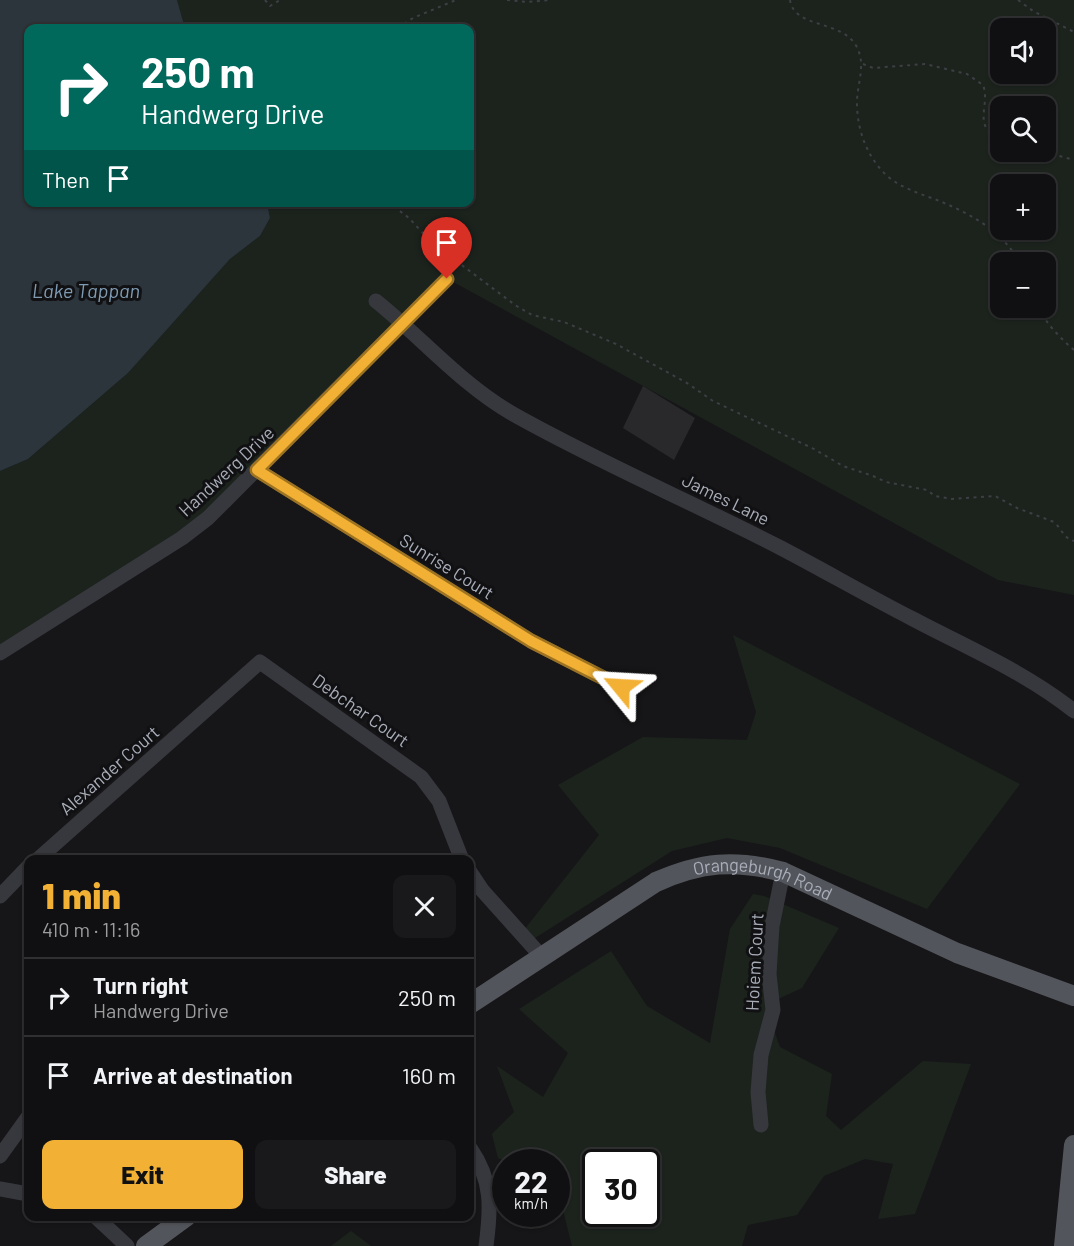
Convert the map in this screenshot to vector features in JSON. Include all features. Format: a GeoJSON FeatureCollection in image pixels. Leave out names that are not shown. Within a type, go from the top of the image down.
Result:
{"type":"FeatureCollection","features":[{"type":"Feature","properties":{"kind":"main road","name":"Orangeburgh Road"},"geometry":{"type":"LineString","coordinates":[[474,999],[649,886],[679,872],[701,866],[723,864],[761,866],[783,872],[957,953],[1074,996]]}},
{"type":"Feature","properties":{"kind":"main road"},"geometry":{"type":"LineString","coordinates":[[1064,1246],[1074,1145]]}},
{"type":"Feature","properties":{"kind":"main road"},"geometry":{"type":"LineString","coordinates":[[146,1246],[180,1221]]}},
{"type":"Feature","properties":{"kind":"street","name":"Handwerg Drive"},"geometry":{"type":"LineString","coordinates":[[0,654],[182,538],[208,518],[447,279]]}},
{"type":"Feature","properties":{"kind":"street","name":"James Lane"},"geometry":{"type":"LineString","coordinates":[[376,302],[403,323],[468,382],[512,414],[781,548],[913,619],[996,660],[1027,678],[1074,711]]}},
{"type":"Feature","properties":{"kind":"street","name":"Sunrise Court"},"geometry":{"type":"LineString","coordinates":[[257,470],[531,641],[621,687]]}},
{"type":"Feature","properties":{"kind":"street","name":"Debchar Court"},"geometry":{"type":"LineString","coordinates":[[207,710],[260,662],[421,777],[439,801],[460,855]]}},
{"type":"Feature","properties":{"kind":"street","name":"Alexander Court"},"geometry":{"type":"LineString","coordinates":[[42,855],[207,710]]}},
{"type":"Feature","properties":{"kind":"street"},"geometry":{"type":"LineString","coordinates":[[0,896],[24,871]]}},
{"type":"Feature","properties":{"kind":"street","name":"Hoiem Court"},"geometry":{"type":"LineString","coordinates":[[761,1125],[758,1092],[761,1055],[773,1010],[770,974],[772,926],[783,872]]}},
{"type":"Feature","properties":{"kind":"street"},"geometry":{"type":"LineString","coordinates":[[474,879],[542,957]]}},
{"type":"Feature","properties":{"kind":"street"},"geometry":{"type":"LineString","coordinates":[[0,1156],[24,1123]]}},
{"type":"Feature","properties":{"kind":"street"},"geometry":{"type":"LineString","coordinates":[[474,1156],[482,1171],[491,1210],[486,1246]]}},
{"type":"Feature","properties":{"kind":"street"},"geometry":{"type":"LineString","coordinates":[[0,1189],[24,1193]]}},
{"type":"Feature","properties":{"kind":"street"},"geometry":{"type":"LineString","coordinates":[[100,1221],[127,1246]]}},
{"type":"Feature","properties":{"kind":"path"},"geometry":{"type":"LineString","coordinates":[[265,0],[270,6],[280,0]]}},
{"type":"Feature","properties":{"kind":"path"},"geometry":{"type":"LineString","coordinates":[[404,24],[456,0]]}},
{"type":"Feature","properties":{"kind":"path"},"geometry":{"type":"LineString","coordinates":[[507,0],[527,2],[551,0]]}},
{"type":"Feature","properties":{"kind":"path"},"geometry":{"type":"LineString","coordinates":[[790,0],[796,13],[806,20],[842,31],[855,44],[863,64],[857,106],[867,152],[885,174],[902,186],[940,202],[986,226],[1004,239],[1014,252]]}},
{"type":"Feature","properties":{"kind":"path"},"geometry":{"type":"LineString","coordinates":[[1017,0],[1074,32]]}},
{"type":"Feature","properties":{"kind":"path"},"geometry":{"type":"LineString","coordinates":[[863,64],[873,68],[926,64],[967,74],[983,85],[985,101],[982,115],[985,126],[990,133]]}},
{"type":"Feature","properties":{"kind":"path"},"geometry":{"type":"LineString","coordinates":[[1056,155],[1074,160]]}},
{"type":"Feature","properties":{"kind":"path"},"geometry":{"type":"LineString","coordinates":[[395,207],[409,218],[431,242],[515,305],[532,315],[564,322],[616,344],[680,378],[713,400],[812,448],[843,466],[886,482],[927,490],[935,496],[952,499],[995,496],[1017,508],[1053,522],[1062,534],[1074,541]]}},
{"type":"Feature","properties":{"kind":"path"},"geometry":{"type":"LineString","coordinates":[[1043,318],[1074,350]]}},
{"type":"Feature","properties":{"kind":"shaded area"},"geometry":{"type":"Polygon","coordinates":[[[177,0],[1074,0],[1074,595],[998,580],[446,278],[230,507],[0,660],[0,471],[28,459],[128,373],[230,259],[260,236],[270,218],[268,207],[474,207],[474,24],[184,24],[177,0]]]}},
{"type":"Feature","properties":{"kind":"shaded area"},"geometry":{"type":"Polygon","coordinates":[[[733,635],[1020,784],[927,909],[780,848],[727,838],[672,851],[535,938],[524,930],[599,835],[558,785],[643,737],[747,740],[756,712],[733,635]]]}},
{"type":"Feature","properties":{"kind":"shaded area"},"geometry":{"type":"Polygon","coordinates":[[[753,894],[764,896],[839,928],[802,988],[765,1005],[780,1047],[832,1074],[826,1116],[841,1130],[923,1061],[971,1064],[915,1214],[878,1219],[893,1164],[865,1159],[824,1176],[797,1215],[748,1225],[742,1246],[572,1246],[567,1227],[570,1227],[570,1149],[496,1149],[492,1134],[514,1112],[497,1066],[543,1097],[568,1053],[519,1009],[611,951],[647,1006],[710,1043],[730,929],[753,894]]]}},
{"type":"Feature","properties":{"kind":"shaded area"},"geometry":{"type":"Polygon","coordinates":[[[351,1231],[371,1246],[331,1246],[351,1231]]]}},
{"type":"Feature","properties":{"kind":"water","name":"Lake Tappan"},"geometry":{"type":"Polygon","coordinates":[[[0,0],[177,0],[184,24],[24,24],[24,207],[268,207],[270,218],[260,236],[230,259],[128,373],[28,459],[0,471],[0,0]]]}},
{"type":"Feature","properties":{"kind":"building"},"geometry":{"type":"Polygon","coordinates":[[[643,386],[695,418],[674,460],[623,428],[643,386]]]}},
{"type":"Feature","properties":{"kind":"route"},"geometry":{"type":"LineString","coordinates":[[447,279],[257,470],[531,641],[621,687]]}}]}
